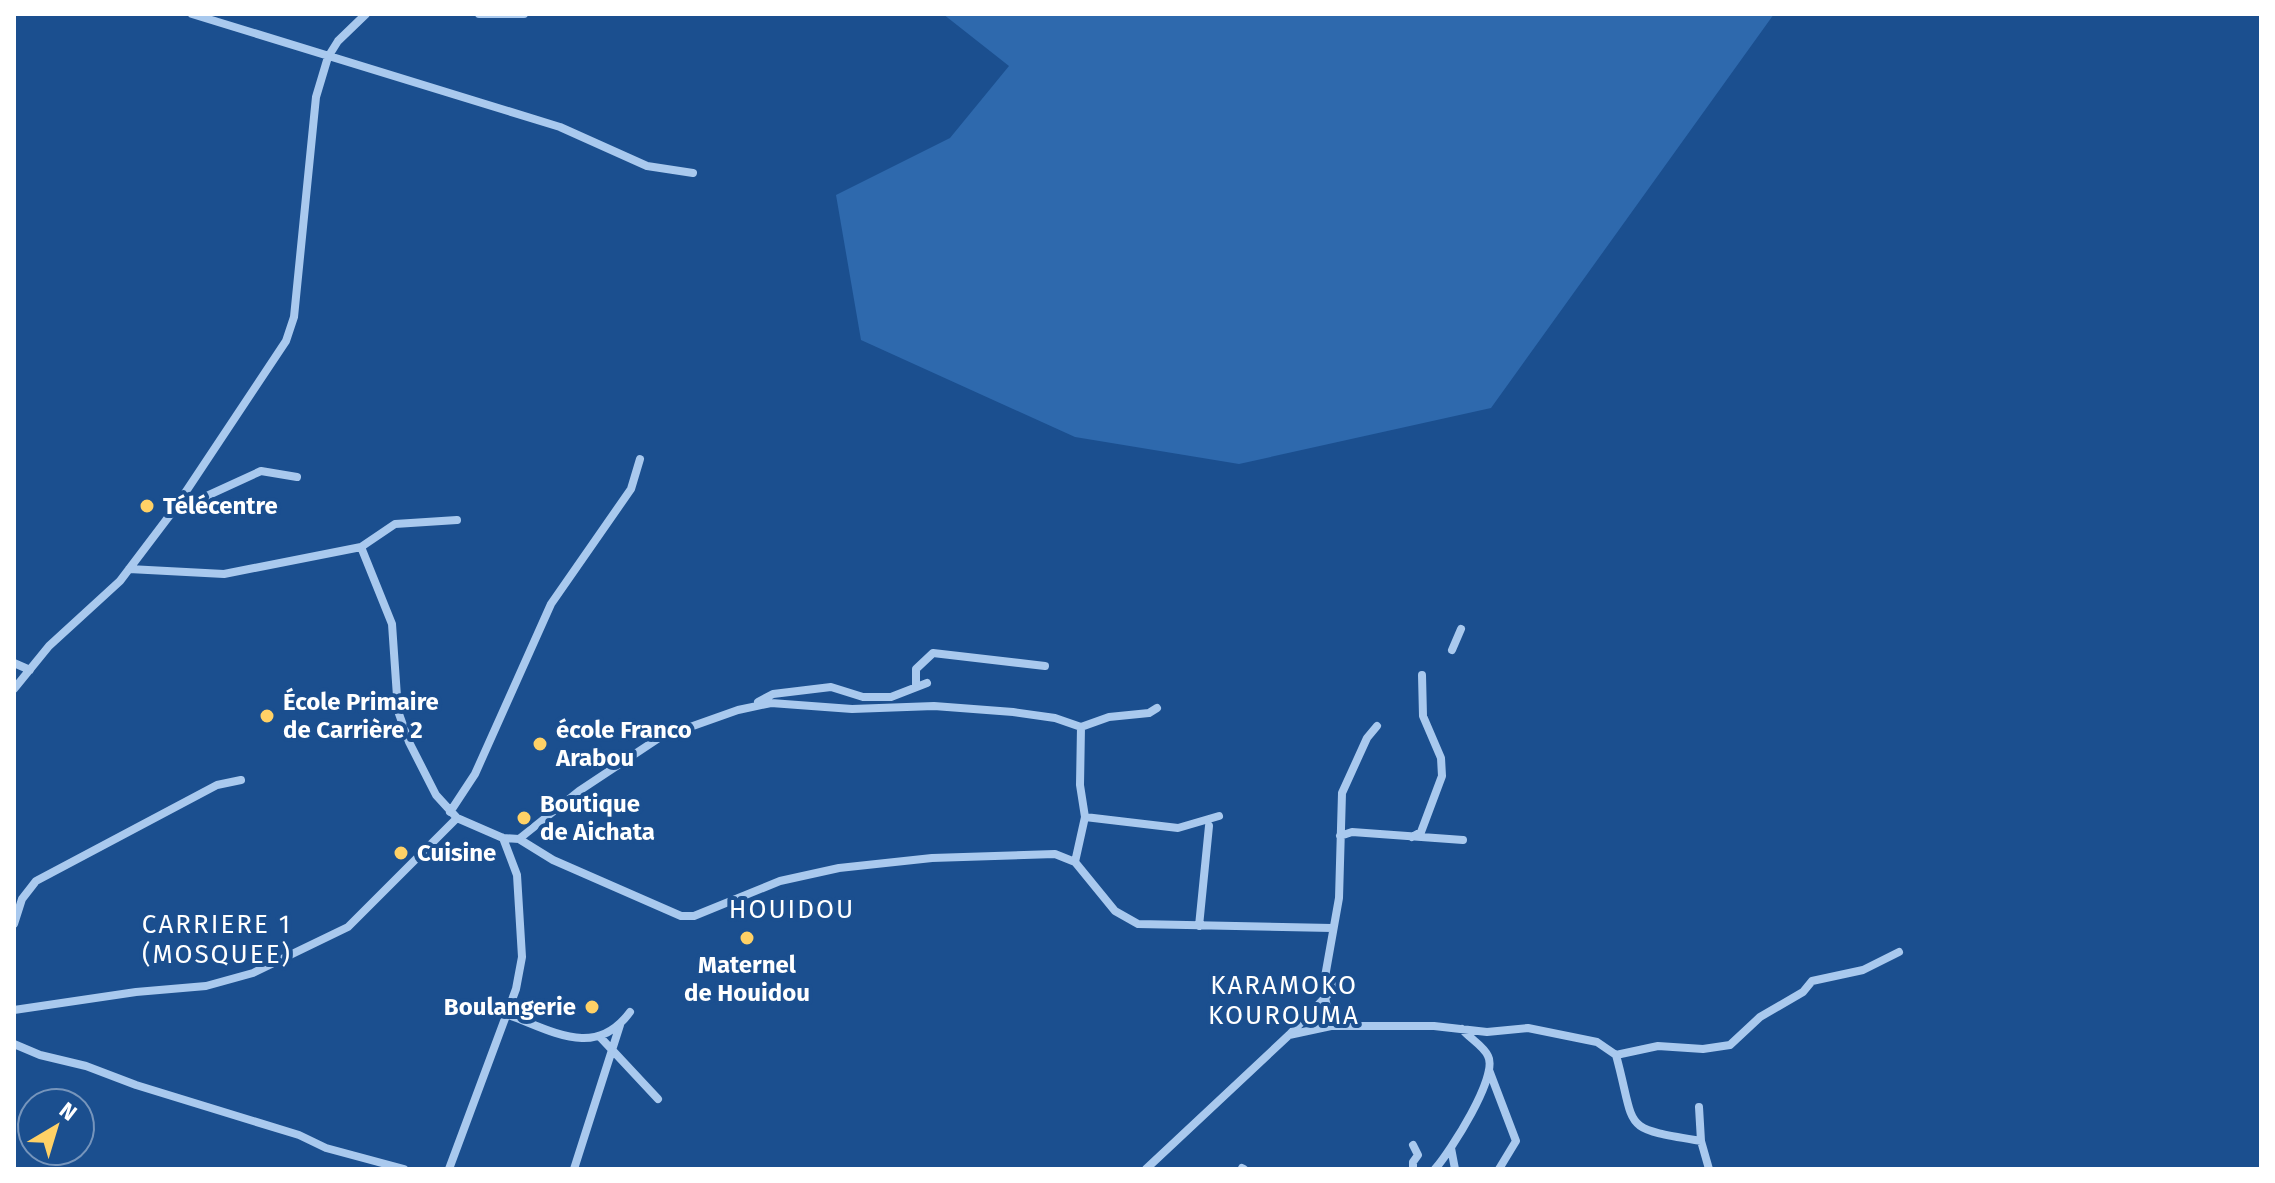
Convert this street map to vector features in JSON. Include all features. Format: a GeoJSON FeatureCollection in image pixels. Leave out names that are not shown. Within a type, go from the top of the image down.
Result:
{"type":"FeatureCollection","features":[{"type":"Feature","properties":{"kind":"street"},"geometry":{"type":"LineString","coordinates":[[192,14],[560,127],[647,166],[693,173]]}},
{"type":"Feature","properties":{"kind":"street"},"geometry":{"type":"LineString","coordinates":[[14,689],[49,646],[129,569],[173,511],[272,364],[291,328],[316,97],[328,57],[354,22],[366,14]]}},
{"type":"Feature","properties":{"kind":"street"},"geometry":{"type":"LineString","coordinates":[[479,14],[524,14]]}},
{"type":"Feature","properties":{"kind":"street"},"geometry":{"type":"LineString","coordinates":[[14,1010],[95,997],[206,986],[266,968],[348,927],[453,815],[475,774],[551,604],[631,489],[640,459]]}},
{"type":"Feature","properties":{"kind":"street"},"geometry":{"type":"LineString","coordinates":[[173,511],[261,471],[297,477]]}},
{"type":"Feature","properties":{"kind":"street"},"geometry":{"type":"LineString","coordinates":[[129,569],[224,574],[361,547],[395,524],[457,520]]}},
{"type":"Feature","properties":{"kind":"street"},"geometry":{"type":"LineString","coordinates":[[361,547],[392,624],[401,721],[424,774],[453,815],[503,838],[519,839],[553,860],[681,916],[694,916],[780,881],[839,868],[932,858],[1055,854],[1075,862],[1115,911],[1138,924],[1332,928]]}},
{"type":"Feature","properties":{"kind":"street"},"geometry":{"type":"LineString","coordinates":[[1452,650],[1461,629]]}},
{"type":"Feature","properties":{"kind":"street"},"geometry":{"type":"LineString","coordinates":[[916,687],[916,669],[933,653],[1045,666]]}},
{"type":"Feature","properties":{"kind":"street"},"geometry":{"type":"LineString","coordinates":[[14,663],[30,670]]}},
{"type":"Feature","properties":{"kind":"street"},"geometry":{"type":"LineString","coordinates":[[1412,837],[1421,832],[1442,776],[1441,758],[1423,716],[1422,675]]}},
{"type":"Feature","properties":{"kind":"street"},"geometry":{"type":"LineString","coordinates":[[519,839],[579,791],[659,738],[743,709],[773,694],[831,687],[863,697],[891,697],[927,683]]}},
{"type":"Feature","properties":{"kind":"street"},"geometry":{"type":"LineString","coordinates":[[743,709],[781,702],[852,709],[934,706],[1013,712],[1055,718],[1081,727],[1109,717],[1149,713],[1157,708]]}},
{"type":"Feature","properties":{"kind":"street"},"geometry":{"type":"LineString","coordinates":[[1331,1026],[1323,988],[1339,898],[1342,793],[1367,738],[1377,726]]}},
{"type":"Feature","properties":{"kind":"street"},"geometry":{"type":"LineString","coordinates":[[1075,862],[1085,817],[1080,785],[1081,727]]}},
{"type":"Feature","properties":{"kind":"street"},"geometry":{"type":"LineString","coordinates":[[14,924],[22,899],[36,881],[217,785],[241,780]]}},
{"type":"Feature","properties":{"kind":"street"},"geometry":{"type":"LineString","coordinates":[[1085,817],[1178,828],[1219,816]]}},
{"type":"Feature","properties":{"kind":"street"},"geometry":{"type":"LineString","coordinates":[[1199,926],[1209,826]]}},
{"type":"Feature","properties":{"kind":"street"},"geometry":{"type":"LineString","coordinates":[[1340,836],[1352,832],[1463,840]]}},
{"type":"Feature","properties":{"kind":"street"},"geometry":{"type":"LineString","coordinates":[[449,1169],[516,989],[522,957],[517,875],[503,838]]}},
{"type":"Feature","properties":{"kind":"street"},"geometry":{"type":"LineString","coordinates":[[1616,1055],[1658,1046],[1703,1049],[1730,1045],[1760,1017],[1803,992],[1812,981],[1863,970],[1899,952]]}},
{"type":"Feature","properties":{"kind":"street"},"geometry":{"type":"LineString","coordinates":[[1146,1169],[1289,1035],[1342,980]]}},
{"type":"Feature","properties":{"kind":"street"},"geometry":{"type":"LineString","coordinates":[[506,1014],[580,1040],[601,1038],[620,1025],[630,1012]]}},
{"type":"Feature","properties":{"kind":"street"},"geometry":{"type":"LineString","coordinates":[[574,1169],[620,1025]]}},
{"type":"Feature","properties":{"kind":"street"},"geometry":{"type":"LineString","coordinates":[[1289,1035],[1331,1026],[1487,1032],[1528,1028],[1597,1042],[1616,1055],[1627,1108],[1635,1124],[1656,1135],[1701,1141]]}},
{"type":"Feature","properties":{"kind":"street"},"geometry":{"type":"LineString","coordinates":[[1462,1029],[1473,1043],[1487,1052],[1489,1070],[1516,1141],[1499,1169]]}},
{"type":"Feature","properties":{"kind":"street"},"geometry":{"type":"LineString","coordinates":[[601,1038],[658,1099]]}},
{"type":"Feature","properties":{"kind":"street"},"geometry":{"type":"LineString","coordinates":[[14,1044],[40,1055],[86,1066],[136,1085],[299,1135],[326,1148],[404,1169]]}},
{"type":"Feature","properties":{"kind":"street"},"geometry":{"type":"LineString","coordinates":[[1435,1169],[1451,1148],[1489,1070]]}},
{"type":"Feature","properties":{"kind":"street"},"geometry":{"type":"LineString","coordinates":[[1699,1107],[1701,1141],[1709,1169]]}},
{"type":"Feature","properties":{"kind":"street"},"geometry":{"type":"LineString","coordinates":[[1413,1145],[1418,1155],[1413,1169]]}},
{"type":"Feature","properties":{"kind":"street"},"geometry":{"type":"LineString","coordinates":[[1451,1148],[1455,1169]]}},
{"type":"Feature","properties":{"kind":"shaded area"},"geometry":{"type":"Polygon","coordinates":[[[943,14],[1774,14],[1491,408],[1239,464],[1075,437],[861,340],[836,195],[950,138],[1009,66],[943,14]]]}},
{"type":"Feature","properties":{"kind":"place","name":"Télécentre"},"geometry":{"type":"Point","coordinates":[147,506]}},
{"type":"Feature","properties":{"kind":"place","name":"École Primaire de Carrière 2"},"geometry":{"type":"Point","coordinates":[267,716]}},
{"type":"Feature","properties":{"kind":"place","name":"école Franco Arabou"},"geometry":{"type":"Point","coordinates":[540,744]}},
{"type":"Feature","properties":{"kind":"place","name":"Boutique de Aichata"},"geometry":{"type":"Point","coordinates":[524,818]}},
{"type":"Feature","properties":{"kind":"place","name":"Cuisine"},"geometry":{"type":"Point","coordinates":[401,853]}},
{"type":"Feature","properties":{"kind":"place","name":"Maternel de Houidou"},"geometry":{"type":"Point","coordinates":[747,938]}},
{"type":"Feature","properties":{"kind":"place","name":"Boulangerie"},"geometry":{"type":"Point","coordinates":[592,1007]}},
{"type":"Feature","properties":{"kind":"district","name":"HOUIDOU"},"geometry":{"type":"Point","coordinates":[792,909]}},
{"type":"Feature","properties":{"kind":"district","name":"CARRIERE 1 (MOSQUEE)"},"geometry":{"type":"Point","coordinates":[217,939]}},
{"type":"Feature","properties":{"kind":"district","name":"KARAMOKO KOUROUMA"},"geometry":{"type":"Point","coordinates":[1284,1000]}}]}
